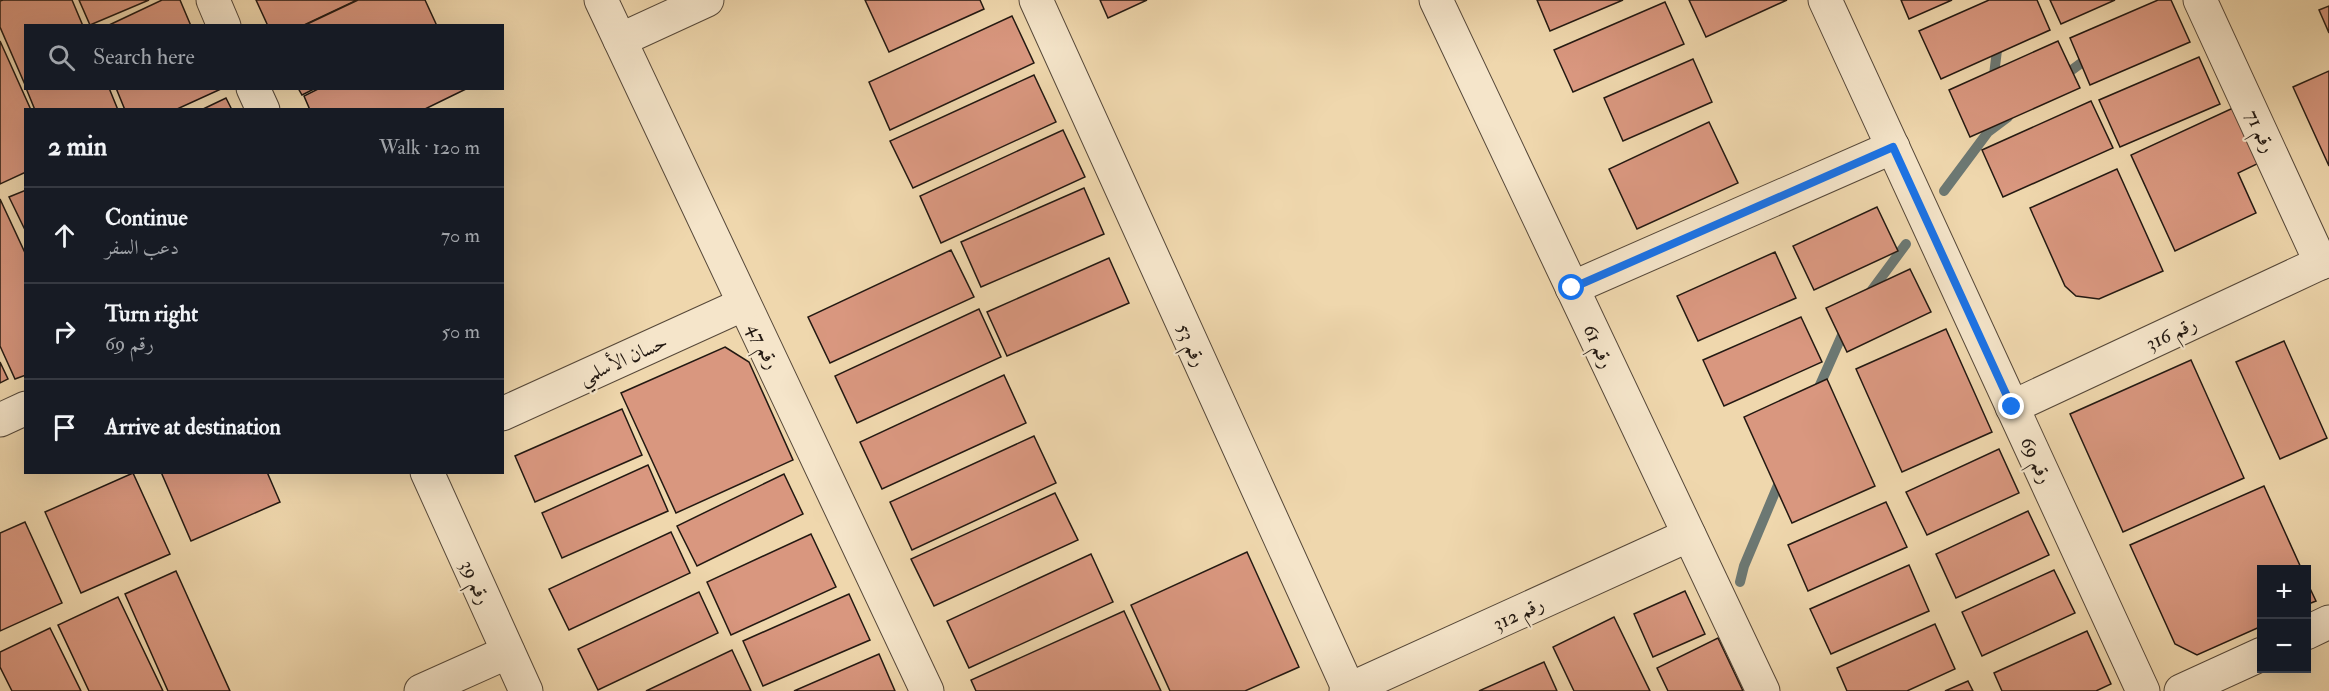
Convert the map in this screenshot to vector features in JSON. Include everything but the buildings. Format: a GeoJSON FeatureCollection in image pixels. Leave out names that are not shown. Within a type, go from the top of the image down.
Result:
{"type":"FeatureCollection","features":[{"type":"Feature","properties":{"kind":"street"},"geometry":{"type":"LineString","coordinates":[[213,0],[223,24]]}},
{"type":"Feature","properties":{"kind":"street","name":"رقم 47"},"geometry":{"type":"LineString","coordinates":[[601,0],[927,691]]}},
{"type":"Feature","properties":{"kind":"street"},"geometry":{"type":"LineString","coordinates":[[620,40],[707,0]]}},
{"type":"Feature","properties":{"kind":"street","name":"رقم 53"},"geometry":{"type":"LineString","coordinates":[[1036,0],[1348,691]]}},
{"type":"Feature","properties":{"kind":"street","name":"رقم 61"},"geometry":{"type":"LineString","coordinates":[[1436,0],[1763,691]]}},
{"type":"Feature","properties":{"kind":"street","name":"رقم 69"},"geometry":{"type":"LineString","coordinates":[[1825,0],[2143,691]]}},
{"type":"Feature","properties":{"kind":"street","name":"رقم 71"},"geometry":{"type":"LineString","coordinates":[[2200,0],[2325,261]]}},
{"type":"Feature","properties":{"kind":"street"},"geometry":{"type":"LineString","coordinates":[[254,90],[261,108]]}},
{"type":"Feature","properties":{"kind":"street"},"geometry":{"type":"LineString","coordinates":[[1572,288],[1893,147]]}},
{"type":"Feature","properties":{"kind":"street","name":"رقم 316"},"geometry":{"type":"LineString","coordinates":[[2012,407],[2325,261]]}},
{"type":"Feature","properties":{"kind":"street","name":"حسان الأسلمي"},"geometry":{"type":"LineString","coordinates":[[504,413],[744,304]]}},
{"type":"Feature","properties":{"kind":"street"},"geometry":{"type":"LineString","coordinates":[[0,420],[24,409]]}},
{"type":"Feature","properties":{"kind":"street","name":"رقم 39"},"geometry":{"type":"LineString","coordinates":[[428,474],[526,691]]}},
{"type":"Feature","properties":{"kind":"street","name":"رقم 312"},"geometry":{"type":"LineString","coordinates":[[1348,691],[1689,535]]}},
{"type":"Feature","properties":{"kind":"street"},"geometry":{"type":"LineString","coordinates":[[2311,631],[2329,622]]}},
{"type":"Feature","properties":{"kind":"street"},"geometry":{"type":"LineString","coordinates":[[421,691],[508,651]]}},
{"type":"Feature","properties":{"kind":"street"},"geometry":{"type":"LineString","coordinates":[[2181,691],[2257,656]]}},
{"type":"Feature","properties":{"kind":"waterway"},"geometry":{"type":"LineString","coordinates":[[1993,83],[1998,42]]}},
{"type":"Feature","properties":{"kind":"waterway"},"geometry":{"type":"LineString","coordinates":[[2061,78],[2092,55]]}},
{"type":"Feature","properties":{"kind":"waterway"},"geometry":{"type":"LineString","coordinates":[[1944,191],[1988,132],[2008,117]]}},
{"type":"Feature","properties":{"kind":"waterway"},"geometry":{"type":"LineString","coordinates":[[1869,294],[1906,244]]}},
{"type":"Feature","properties":{"kind":"waterway"},"geometry":{"type":"LineString","coordinates":[[1816,394],[1846,326]]}},
{"type":"Feature","properties":{"kind":"waterway"},"geometry":{"type":"LineString","coordinates":[[1740,582],[1744,566],[1781,478]]}},
{"type":"Feature","properties":{"kind":"route"},"geometry":{"type":"LineString","coordinates":[[1572,288],[1893,147],[2012,407]]}}]}
